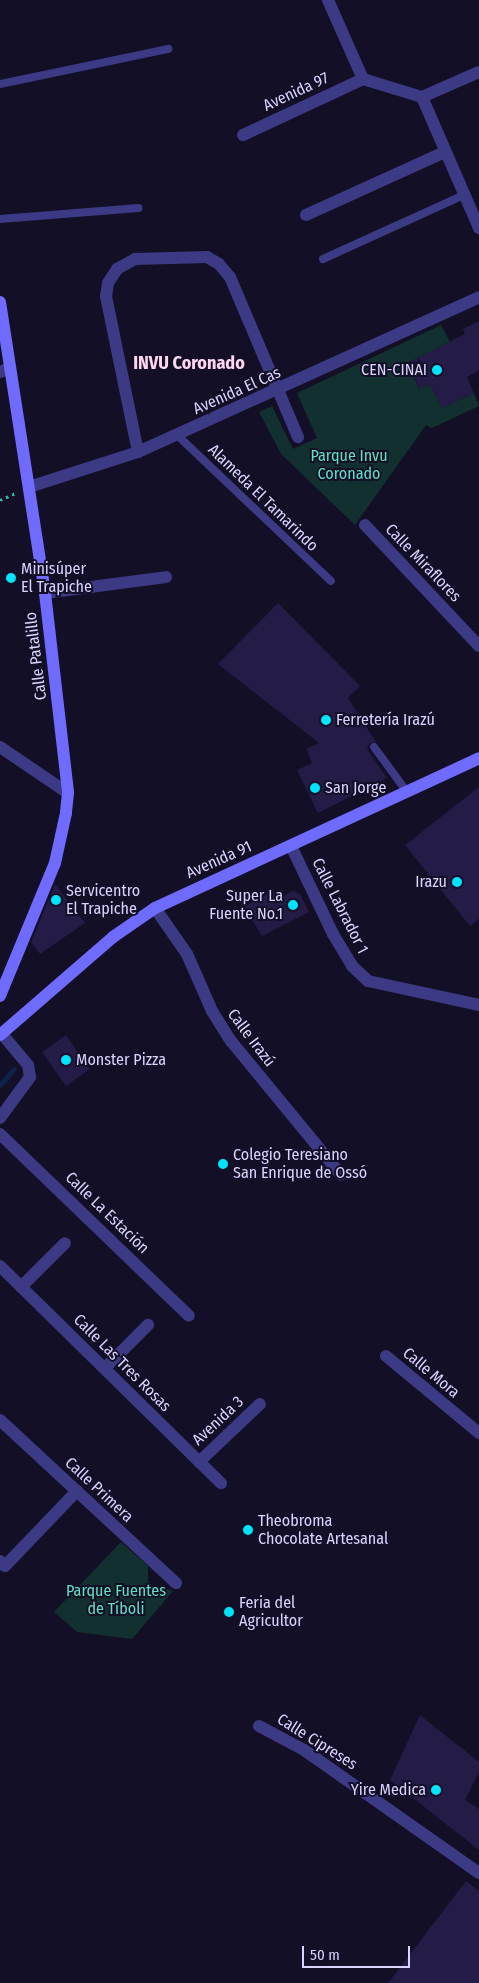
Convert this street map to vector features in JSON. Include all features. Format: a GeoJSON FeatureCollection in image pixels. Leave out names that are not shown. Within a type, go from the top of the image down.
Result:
{"type":"FeatureCollection","features":[{"type":"Feature","properties":{"kind":"street"},"geometry":{"type":"LineString","coordinates":[[328,0],[363,79],[422,98],[479,72]]}},
{"type":"Feature","properties":{"kind":"street","name":"Avenida 97"},"geometry":{"type":"LineString","coordinates":[[243,135],[363,79]]}},
{"type":"Feature","properties":{"kind":"street"},"geometry":{"type":"LineString","coordinates":[[422,98],[479,228]]}},
{"type":"Feature","properties":{"kind":"street"},"geometry":{"type":"LineString","coordinates":[[306,215],[445,152]]}},
{"type":"Feature","properties":{"kind":"street"},"geometry":{"type":"LineString","coordinates":[[138,452],[106,296],[108,283],[117,269],[135,259],[207,258],[219,264],[230,277],[276,391],[298,437]]}},
{"type":"Feature","properties":{"kind":"street","name":"Avenida El Cas"},"geometry":{"type":"LineString","coordinates":[[29,487],[138,452],[276,391],[479,297]]}},
{"type":"Feature","properties":{"kind":"street","name":"Calle Patalillo"},"geometry":{"type":"LineString","coordinates":[[0,302],[5,370],[29,487],[45,593],[68,793],[55,863],[0,996]]}},
{"type":"Feature","properties":{"kind":"street","name":"Calle Miraflores"},"geometry":{"type":"LineString","coordinates":[[365,525],[479,646]]}},
{"type":"Feature","properties":{"kind":"street"},"geometry":{"type":"LineString","coordinates":[[45,593],[166,577]]}},
{"type":"Feature","properties":{"kind":"street"},"geometry":{"type":"LineString","coordinates":[[0,747],[68,793]]}},
{"type":"Feature","properties":{"kind":"street","name":"Avenida 91"},"geometry":{"type":"LineString","coordinates":[[1,1034],[113,937],[156,908],[479,758]]}},
{"type":"Feature","properties":{"kind":"street","name":"Calle Labrador 1"},"geometry":{"type":"LineString","coordinates":[[291,846],[333,934],[352,966],[368,981],[479,1005]]}},
{"type":"Feature","properties":{"kind":"street","name":"Calle Irazú"},"geometry":{"type":"LineString","coordinates":[[156,908],[188,954],[212,1011],[231,1041],[341,1175]]}},
{"type":"Feature","properties":{"kind":"street"},"geometry":{"type":"LineString","coordinates":[[0,1118],[30,1077],[28,1066],[1,1034]]}},
{"type":"Feature","properties":{"kind":"street","name":"Calle La Estación"},"geometry":{"type":"LineString","coordinates":[[0,1134],[189,1316]]}},
{"type":"Feature","properties":{"kind":"street"},"geometry":{"type":"LineString","coordinates":[[21,1286],[65,1243]]}},
{"type":"Feature","properties":{"kind":"street","name":"Calle Las Tres Rosas"},"geometry":{"type":"LineString","coordinates":[[0,1266],[221,1483]]}},
{"type":"Feature","properties":{"kind":"street"},"geometry":{"type":"LineString","coordinates":[[105,1368],[148,1325]]}},
{"type":"Feature","properties":{"kind":"street","name":"Calle Mora"},"geometry":{"type":"LineString","coordinates":[[386,1356],[479,1433]]}},
{"type":"Feature","properties":{"kind":"street","name":"Avenida 3"},"geometry":{"type":"LineString","coordinates":[[199,1462],[260,1404]]}},
{"type":"Feature","properties":{"kind":"street","name":"Calle Primera"},"geometry":{"type":"LineString","coordinates":[[0,1420],[176,1583]]}},
{"type":"Feature","properties":{"kind":"street"},"geometry":{"type":"LineString","coordinates":[[3,1564],[77,1491]]}},
{"type":"Feature","properties":{"kind":"street","name":"Calle Cipreses"},"geometry":{"type":"LineString","coordinates":[[259,1726],[304,1750],[479,1873]]}},
{"type":"Feature","properties":{"kind":"lane"},"geometry":{"type":"LineString","coordinates":[[0,84],[168,49]]}},
{"type":"Feature","properties":{"kind":"lane"},"geometry":{"type":"LineString","coordinates":[[323,259],[464,195]]}},
{"type":"Feature","properties":{"kind":"lane"},"geometry":{"type":"LineString","coordinates":[[0,219],[139,208]]}},
{"type":"Feature","properties":{"kind":"lane","name":"Alameda El Tamarindo"},"geometry":{"type":"LineString","coordinates":[[177,435],[331,581]]}},
{"type":"Feature","properties":{"kind":"lane"},"geometry":{"type":"LineString","coordinates":[[374,747],[407,792]]}},
{"type":"Feature","properties":{"kind":"path"},"geometry":{"type":"LineString","coordinates":[[0,500],[29,487]]}},
{"type":"Feature","properties":{"kind":"green space","name":"Parque Invu Coronado"},"geometry":{"type":"Polygon","coordinates":[[[441,325],[450,342],[407,363],[419,388],[428,385],[432,388],[442,408],[474,393],[479,406],[432,428],[426,425],[355,525],[281,454],[259,412],[272,406],[293,449],[317,438],[297,393],[441,325]]]}},
{"type":"Feature","properties":{"kind":"green space","name":"Parque Fuentes de Tíboli"},"geometry":{"type":"Polygon","coordinates":[[[121,1542],[148,1566],[148,1581],[156,1592],[167,1589],[173,1591],[132,1639],[77,1632],[54,1612],[121,1542]]]}},
{"type":"Feature","properties":{"kind":"building","name":"CEN-CINAI"},"geometry":{"type":"Polygon","coordinates":[[[479,321],[479,370],[467,377],[474,393],[442,408],[432,388],[428,385],[420,389],[407,363],[465,334],[463,329],[479,321]]]}},
{"type":"Feature","properties":{"kind":"building","name":"Ferretería Irazú"},"geometry":{"type":"Polygon","coordinates":[[[278,603],[360,686],[348,698],[376,742],[370,743],[367,749],[387,778],[318,813],[297,770],[312,763],[306,749],[319,743],[218,664],[278,603]]]}},
{"type":"Feature","properties":{"kind":"building","name":"Irazu"},"geometry":{"type":"Polygon","coordinates":[[[479,787],[479,919],[470,926],[405,845],[479,787]]]}},
{"type":"Feature","properties":{"kind":"building","name":"Servicentro El Trapiche"},"geometry":{"type":"Polygon","coordinates":[[[55,884],[85,923],[40,954],[31,942],[55,884]]]}},
{"type":"Feature","properties":{"kind":"building"},"geometry":{"type":"Polygon","coordinates":[[[274,890],[278,899],[293,891],[300,894],[309,912],[262,936],[244,907],[274,890]]]}},
{"type":"Feature","properties":{"kind":"building","name":"Monster Pizza"},"geometry":{"type":"Polygon","coordinates":[[[66,1035],[90,1069],[66,1086],[42,1052],[66,1035]]]}},
{"type":"Feature","properties":{"kind":"building","name":"Yire Medica"},"geometry":{"type":"Polygon","coordinates":[[[420,1715],[479,1762],[479,1772],[465,1800],[479,1809],[479,1850],[390,1780],[420,1715]]]}},
{"type":"Feature","properties":{"kind":"building"},"geometry":{"type":"Polygon","coordinates":[[[466,1881],[479,1891],[479,1983],[388,1983],[466,1881]]]}},
{"type":"Feature","properties":{"kind":"waterway"},"geometry":{"type":"LineString","coordinates":[[0,1085],[14,1069]]}},
{"type":"Feature","properties":{"kind":"place","name":"CEN-CINAI"},"geometry":{"type":"Point","coordinates":[437,370]}},
{"type":"Feature","properties":{"kind":"place","name":"Minisúper El Trapiche"},"geometry":{"type":"Point","coordinates":[11,578]}},
{"type":"Feature","properties":{"kind":"place","name":"Ferretería Irazú"},"geometry":{"type":"Point","coordinates":[326,720]}},
{"type":"Feature","properties":{"kind":"place","name":"San Jorge"},"geometry":{"type":"Point","coordinates":[315,788]}},
{"type":"Feature","properties":{"kind":"place","name":"Irazu"},"geometry":{"type":"Point","coordinates":[457,882]}},
{"type":"Feature","properties":{"kind":"place","name":"Servicentro El Trapiche"},"geometry":{"type":"Point","coordinates":[56,900]}},
{"type":"Feature","properties":{"kind":"place","name":"Super La Fuente No.1"},"geometry":{"type":"Point","coordinates":[293,905]}},
{"type":"Feature","properties":{"kind":"place","name":"Monster Pizza"},"geometry":{"type":"Point","coordinates":[66,1060]}},
{"type":"Feature","properties":{"kind":"place","name":"Colegio Teresiano San Enrique de Ossó"},"geometry":{"type":"Point","coordinates":[223,1164]}},
{"type":"Feature","properties":{"kind":"place","name":"Theobroma Chocolate Artesanal"},"geometry":{"type":"Point","coordinates":[248,1530]}},
{"type":"Feature","properties":{"kind":"place","name":"Feria del Agricultor"},"geometry":{"type":"Point","coordinates":[229,1612]}},
{"type":"Feature","properties":{"kind":"place","name":"Yire Medica"},"geometry":{"type":"Point","coordinates":[436,1790]}},
{"type":"Feature","properties":{"kind":"district","name":"INVU Coronado"},"geometry":{"type":"Point","coordinates":[189,363]}}]}
